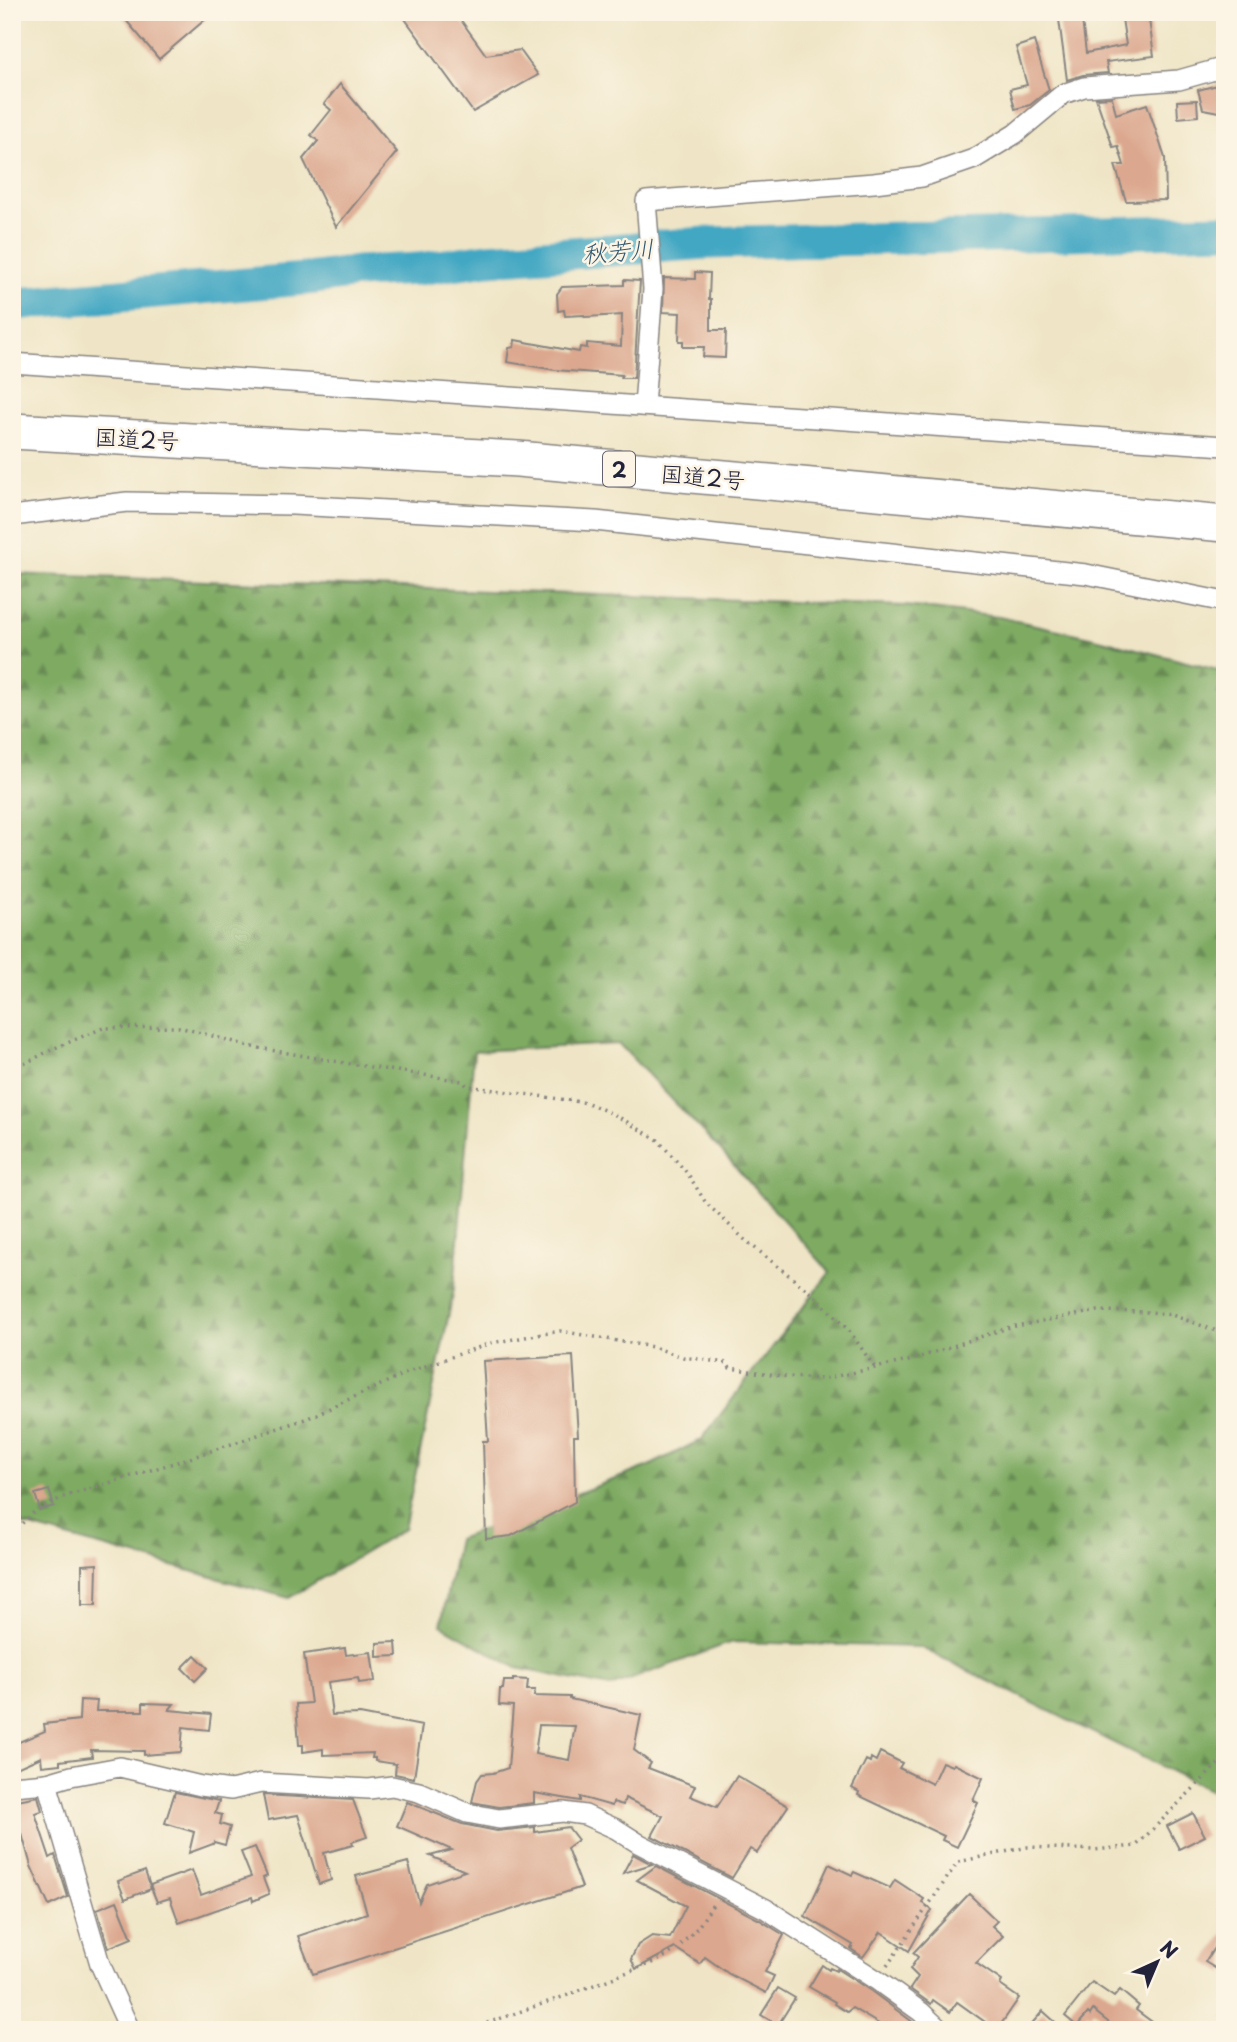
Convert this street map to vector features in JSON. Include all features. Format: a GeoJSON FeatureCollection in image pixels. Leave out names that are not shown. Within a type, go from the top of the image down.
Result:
{"type":"FeatureCollection","features":[{"type":"Feature","properties":{"kind":"highway","name":"国道2号"},"geometry":{"type":"LineString","coordinates":[[12,431],[518,459],[1225,524]]}},
{"type":"Feature","properties":{"kind":"street"},"geometry":{"type":"LineString","coordinates":[[644,407],[653,289],[646,201],[922,177],[974,159],[1015,134],[1063,94],[1084,88],[1179,79],[1225,67]]}},
{"type":"Feature","properties":{"kind":"street"},"geometry":{"type":"LineString","coordinates":[[12,363],[1225,446]]}},
{"type":"Feature","properties":{"kind":"street"},"geometry":{"type":"LineString","coordinates":[[12,516],[127,502],[293,505],[595,522],[1086,574],[1225,602]]}},
{"type":"Feature","properties":{"kind":"street"},"geometry":{"type":"LineString","coordinates":[[12,1786],[47,1783],[120,1767],[201,1786],[231,1790],[261,1783],[369,1789],[392,1786],[419,1792],[467,1814],[499,1819],[563,1812],[585,1815],[766,1909],[877,1981],[921,2012],[940,2030]]}},
{"type":"Feature","properties":{"kind":"street"},"geometry":{"type":"LineString","coordinates":[[47,1783],[100,1964],[131,2030]]}},
{"type":"Feature","properties":{"kind":"path"},"geometry":{"type":"LineString","coordinates":[[12,1070],[103,1028],[179,1027],[253,1048],[463,1081],[467,1086],[588,1103],[658,1140],[688,1174],[706,1203],[744,1239],[817,1298],[851,1333],[875,1368]]}},
{"type":"Feature","properties":{"kind":"path"},"geometry":{"type":"LineString","coordinates":[[12,1533],[34,1512],[63,1497],[308,1418],[411,1371],[491,1343],[560,1332],[653,1347],[683,1357],[727,1363],[730,1368],[823,1379],[908,1361],[1010,1327],[1098,1311],[1172,1315],[1225,1334]]}},
{"type":"Feature","properties":{"kind":"path"},"geometry":{"type":"LineString","coordinates":[[877,1981],[958,1862],[1028,1847],[1094,1850],[1136,1846],[1220,1762],[1225,1753]]}},
{"type":"Feature","properties":{"kind":"path"},"geometry":{"type":"LineString","coordinates":[[467,2030],[659,1960],[676,1950],[698,1927],[724,1887]]}},
{"type":"Feature","properties":{"kind":"green space"},"geometry":{"type":"Polygon","coordinates":[[[12,574],[906,606],[999,617],[1091,637],[1225,672],[1225,1798],[920,1647],[732,1642],[610,1687],[517,1668],[441,1625],[458,1539],[647,1467],[701,1440],[830,1272],[722,1152],[619,1044],[474,1051],[454,1289],[404,1529],[289,1598],[12,1522],[12,574]]]}},
{"type":"Feature","properties":{"kind":"building"},"geometry":{"type":"Polygon","coordinates":[[[119,12],[214,12],[159,59],[119,12]]]}},
{"type":"Feature","properties":{"kind":"building"},"geometry":{"type":"Polygon","coordinates":[[[400,12],[455,12],[486,55],[520,50],[538,75],[473,112],[400,12]]]}},
{"type":"Feature","properties":{"kind":"building"},"geometry":{"type":"Polygon","coordinates":[[[1058,12],[1081,12],[1086,53],[1126,45],[1121,12],[1148,12],[1154,56],[1106,62],[1108,73],[1083,75],[1067,80],[1058,12]]]}},
{"type":"Feature","properties":{"kind":"building"},"geometry":{"type":"Polygon","coordinates":[[[1034,41],[1049,90],[1030,105],[1015,109],[1010,89],[1027,85],[1016,47],[1034,41]]]}},
{"type":"Feature","properties":{"kind":"building"},"geometry":{"type":"Polygon","coordinates":[[[1225,83],[1225,113],[1203,109],[1198,90],[1225,83]]]}},
{"type":"Feature","properties":{"kind":"building"},"geometry":{"type":"Polygon","coordinates":[[[340,84],[397,152],[336,227],[303,159],[318,141],[311,135],[331,110],[324,104],[340,84]]]}},
{"type":"Feature","properties":{"kind":"building"},"geometry":{"type":"Polygon","coordinates":[[[1112,97],[1116,114],[1147,104],[1165,158],[1166,200],[1126,201],[1115,165],[1124,165],[1118,146],[1113,147],[1096,98],[1112,97]]]}},
{"type":"Feature","properties":{"kind":"building"},"geometry":{"type":"Polygon","coordinates":[[[1197,100],[1198,116],[1178,118],[1177,101],[1197,100]]]}},
{"type":"Feature","properties":{"kind":"building"},"geometry":{"type":"Polygon","coordinates":[[[695,272],[710,273],[711,330],[726,330],[725,358],[703,357],[704,347],[683,347],[683,341],[679,341],[680,313],[663,312],[664,278],[695,279],[695,272]]]}},
{"type":"Feature","properties":{"kind":"building"},"geometry":{"type":"Polygon","coordinates":[[[624,280],[640,281],[634,378],[507,362],[509,348],[514,347],[515,340],[579,352],[580,347],[587,348],[587,343],[621,346],[622,315],[565,316],[564,310],[558,311],[557,294],[562,287],[624,285],[624,280]]]}},
{"type":"Feature","properties":{"kind":"building"},"geometry":{"type":"Polygon","coordinates":[[[573,1356],[578,1436],[574,1436],[575,1502],[511,1536],[486,1539],[483,1441],[488,1441],[483,1361],[573,1356]]]}},
{"type":"Feature","properties":{"kind":"building"},"geometry":{"type":"Polygon","coordinates":[[[49,1490],[54,1506],[40,1510],[35,1494],[49,1490]]]}},
{"type":"Feature","properties":{"kind":"building"},"geometry":{"type":"Polygon","coordinates":[[[97,1564],[96,1605],[82,1605],[82,1565],[97,1564]]]}},
{"type":"Feature","properties":{"kind":"building"},"geometry":{"type":"Polygon","coordinates":[[[396,1642],[397,1656],[377,1657],[377,1643],[396,1642]]]}},
{"type":"Feature","properties":{"kind":"building"},"geometry":{"type":"Polygon","coordinates":[[[345,1648],[346,1655],[371,1652],[375,1681],[359,1683],[358,1678],[328,1682],[332,1715],[360,1714],[422,1726],[414,1778],[395,1774],[396,1764],[375,1761],[375,1758],[372,1758],[373,1753],[323,1755],[323,1749],[303,1752],[303,1745],[299,1745],[296,1704],[311,1703],[304,1654],[345,1648]]]}},
{"type":"Feature","properties":{"kind":"building"},"geometry":{"type":"Polygon","coordinates":[[[195,1655],[208,1668],[195,1681],[182,1668],[195,1655]]]}},
{"type":"Feature","properties":{"kind":"building"},"geometry":{"type":"Polygon","coordinates":[[[528,1680],[527,1690],[535,1690],[534,1696],[570,1697],[641,1715],[634,1750],[651,1763],[648,1768],[695,1786],[690,1796],[717,1807],[737,1776],[788,1806],[757,1853],[750,1849],[732,1878],[652,1836],[663,1816],[625,1798],[623,1805],[613,1802],[612,1806],[580,1797],[580,1801],[534,1793],[534,1803],[499,1807],[472,1802],[477,1781],[482,1774],[508,1768],[513,1706],[499,1705],[500,1689],[503,1689],[504,1681],[528,1680]],[[539,1725],[535,1754],[569,1760],[575,1726],[539,1725]]]}},
{"type":"Feature","properties":{"kind":"building"},"geometry":{"type":"Polygon","coordinates":[[[80,1700],[97,1701],[96,1711],[143,1711],[143,1703],[174,1704],[169,1710],[211,1714],[209,1730],[183,1727],[181,1752],[144,1755],[144,1751],[91,1750],[92,1757],[42,1766],[41,1757],[12,1770],[12,1745],[45,1731],[44,1724],[79,1720],[80,1700]]]}},
{"type":"Feature","properties":{"kind":"building"},"geometry":{"type":"Polygon","coordinates":[[[880,1752],[902,1763],[899,1768],[932,1784],[942,1762],[952,1766],[954,1764],[983,1778],[973,1800],[978,1803],[957,1847],[942,1840],[944,1836],[858,1795],[859,1792],[852,1788],[866,1760],[870,1762],[871,1758],[876,1761],[880,1752]]]}},
{"type":"Feature","properties":{"kind":"building"},"geometry":{"type":"Polygon","coordinates":[[[175,1792],[219,1801],[215,1813],[222,1815],[220,1824],[230,1827],[225,1845],[214,1842],[189,1853],[194,1832],[165,1823],[175,1792]]]}},
{"type":"Feature","properties":{"kind":"building"},"geometry":{"type":"Polygon","coordinates":[[[263,1795],[353,1800],[367,1837],[352,1842],[353,1845],[324,1853],[331,1880],[319,1884],[298,1815],[268,1820],[263,1795]]]}},
{"type":"Feature","properties":{"kind":"building"},"geometry":{"type":"Polygon","coordinates":[[[38,1796],[42,1811],[35,1813],[50,1858],[55,1855],[68,1897],[49,1906],[31,1866],[22,1834],[12,1837],[12,1801],[38,1796]]]}},
{"type":"Feature","properties":{"kind":"building"},"geometry":{"type":"Polygon","coordinates":[[[407,1802],[462,1824],[497,1831],[535,1827],[535,1832],[568,1827],[578,1840],[567,1848],[582,1887],[313,1974],[298,1936],[367,1913],[356,1876],[408,1862],[419,1902],[427,1884],[465,1871],[430,1856],[452,1850],[397,1826],[407,1802]]]}},
{"type":"Feature","properties":{"kind":"building"},"geometry":{"type":"Polygon","coordinates":[[[1193,1813],[1205,1836],[1179,1849],[1167,1826],[1193,1813]]]}},
{"type":"Feature","properties":{"kind":"building"},"geometry":{"type":"Polygon","coordinates":[[[255,1847],[267,1876],[263,1878],[269,1894],[253,1901],[252,1897],[179,1923],[170,1898],[157,1902],[150,1885],[192,1870],[201,1895],[251,1877],[241,1852],[255,1847]]]}},
{"type":"Feature","properties":{"kind":"building"},"geometry":{"type":"Polygon","coordinates":[[[633,1854],[652,1864],[623,1873],[633,1854]]]}},
{"type":"Feature","properties":{"kind":"building"},"geometry":{"type":"Polygon","coordinates":[[[829,1864],[890,1888],[895,1880],[924,1899],[922,1902],[932,1910],[909,1951],[881,1932],[863,1957],[851,1949],[853,1945],[805,1916],[829,1864]]]}},
{"type":"Feature","properties":{"kind":"building"},"geometry":{"type":"Polygon","coordinates":[[[656,1866],[784,1935],[765,1972],[774,1976],[766,1993],[729,1974],[705,1957],[700,1964],[675,1948],[636,1969],[631,1959],[638,1945],[652,1936],[670,1938],[686,1906],[637,1880],[656,1866]]]}},
{"type":"Feature","properties":{"kind":"building"},"geometry":{"type":"Polygon","coordinates":[[[145,1871],[151,1889],[125,1899],[118,1881],[145,1871]]]}},
{"type":"Feature","properties":{"kind":"building"},"geometry":{"type":"Polygon","coordinates":[[[969,1894],[997,1921],[992,1926],[1003,1936],[976,1963],[1002,1981],[1000,1985],[1019,1998],[997,2030],[991,2030],[983,2024],[985,2022],[957,2002],[950,2012],[933,2000],[931,2004],[910,1989],[918,1977],[910,1969],[918,1957],[913,1953],[969,1894]]]}},
{"type":"Feature","properties":{"kind":"building"},"geometry":{"type":"Polygon","coordinates":[[[117,1901],[132,1938],[108,1948],[97,1909],[117,1901]]]}},
{"type":"Feature","properties":{"kind":"building"},"geometry":{"type":"Polygon","coordinates":[[[1225,1931],[1225,1974],[1205,1962],[1225,1931]]]}},
{"type":"Feature","properties":{"kind":"building"},"geometry":{"type":"Polygon","coordinates":[[[822,1965],[829,1970],[837,1969],[918,2026],[911,2022],[907,2030],[889,2030],[852,2008],[847,2012],[834,2004],[835,2002],[809,1987],[822,1965]]]}},
{"type":"Feature","properties":{"kind":"building"},"geometry":{"type":"Polygon","coordinates":[[[1092,1982],[1114,1997],[1120,1990],[1139,2006],[1136,2010],[1163,2030],[1118,2030],[1093,2010],[1077,2026],[1065,2016],[1092,1982]]]}},
{"type":"Feature","properties":{"kind":"building"},"geometry":{"type":"Polygon","coordinates":[[[778,1988],[795,1998],[778,2025],[761,2015],[778,1988]]]}},
{"type":"Feature","properties":{"kind":"building"},"geometry":{"type":"Polygon","coordinates":[[[1043,2011],[1064,2030],[1026,2030],[1043,2011]]]}},
{"type":"Feature","properties":{"kind":"waterway","name":"秋芳川"},"geometry":{"type":"LineString","coordinates":[[12,303],[315,278],[357,272],[418,269],[488,259],[706,243],[1225,230]]}}]}
